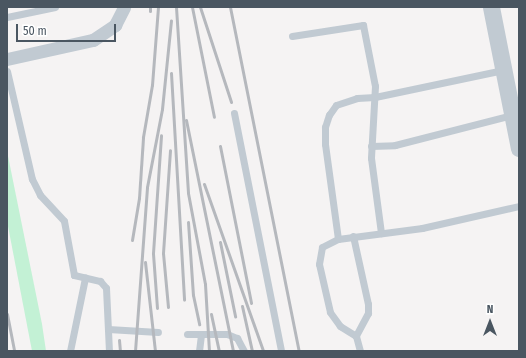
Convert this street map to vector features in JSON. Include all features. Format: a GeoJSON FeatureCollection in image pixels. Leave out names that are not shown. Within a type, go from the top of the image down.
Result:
{"type":"FeatureCollection","features":[{"type":"Feature","properties":{"kind":"street"},"geometry":{"type":"LineString","coordinates":[[7,59],[93,40],[115,25],[124,7]]}},
{"type":"Feature","properties":{"kind":"street"},"geometry":{"type":"LineString","coordinates":[[490,7],[519,144]]}},
{"type":"Feature","properties":{"kind":"lane"},"geometry":{"type":"LineString","coordinates":[[7,18],[55,7]]}},
{"type":"Feature","properties":{"kind":"lane"},"geometry":{"type":"LineString","coordinates":[[292,36],[363,25],[375,97],[371,146],[381,234]]}},
{"type":"Feature","properties":{"kind":"lane"},"geometry":{"type":"LineString","coordinates":[[338,239],[325,144],[325,127],[329,115],[340,103],[357,98],[375,97],[503,70]]}},
{"type":"Feature","properties":{"kind":"lane"},"geometry":{"type":"LineString","coordinates":[[7,71],[32,179],[40,195],[64,221],[74,275],[104,282],[106,288],[109,351]]}},
{"type":"Feature","properties":{"kind":"lane"},"geometry":{"type":"LineString","coordinates":[[234,113],[282,351]]}},
{"type":"Feature","properties":{"kind":"lane"},"geometry":{"type":"LineString","coordinates":[[371,146],[395,145],[512,115]]}},
{"type":"Feature","properties":{"kind":"lane"},"geometry":{"type":"LineString","coordinates":[[360,351],[356,336],[333,319],[319,264],[322,247],[338,239],[422,228],[519,206]]}},
{"type":"Feature","properties":{"kind":"lane"},"geometry":{"type":"LineString","coordinates":[[353,236],[368,304],[368,312],[356,336]]}},
{"type":"Feature","properties":{"kind":"lane"},"geometry":{"type":"LineString","coordinates":[[70,351],[85,278]]}},
{"type":"Feature","properties":{"kind":"lane"},"geometry":{"type":"LineString","coordinates":[[108,329],[158,332]]}},
{"type":"Feature","properties":{"kind":"lane"},"geometry":{"type":"LineString","coordinates":[[187,334],[227,334],[237,338],[244,351]]}},
{"type":"Feature","properties":{"kind":"lane"},"geometry":{"type":"LineString","coordinates":[[199,351],[201,335]]}},
{"type":"Feature","properties":{"kind":"green space"},"geometry":{"type":"Polygon","coordinates":[[[7,151],[42,324],[46,351],[32,351],[7,221],[7,151]]]}},
{"type":"Feature","properties":{"kind":"railway"},"geometry":{"type":"LineString","coordinates":[[132,240],[139,198],[143,137],[152,85],[158,7]]}},
{"type":"Feature","properties":{"kind":"railway"},"geometry":{"type":"LineString","coordinates":[[176,7],[188,193],[205,284],[209,351]]}},
{"type":"Feature","properties":{"kind":"railway"},"geometry":{"type":"LineString","coordinates":[[192,7],[214,117]]}},
{"type":"Feature","properties":{"kind":"railway"},"geometry":{"type":"LineString","coordinates":[[200,7],[231,102]]}},
{"type":"Feature","properties":{"kind":"railway"},"geometry":{"type":"LineString","coordinates":[[230,7],[299,351]]}},
{"type":"Feature","properties":{"kind":"railway"},"geometry":{"type":"LineString","coordinates":[[135,351],[147,187],[162,109],[171,20]]}},
{"type":"Feature","properties":{"kind":"railway"},"geometry":{"type":"LineString","coordinates":[[171,73],[184,300]]}},
{"type":"Feature","properties":{"kind":"railway"},"geometry":{"type":"LineString","coordinates":[[186,120],[233,351]]}},
{"type":"Feature","properties":{"kind":"railway"},"geometry":{"type":"LineString","coordinates":[[157,308],[153,253],[161,135]]}},
{"type":"Feature","properties":{"kind":"railway"},"geometry":{"type":"LineString","coordinates":[[220,146],[251,303]]}},
{"type":"Feature","properties":{"kind":"railway"},"geometry":{"type":"LineString","coordinates":[[168,307],[163,253],[170,150]]}},
{"type":"Feature","properties":{"kind":"railway"},"geometry":{"type":"LineString","coordinates":[[204,184],[263,351]]}},
{"type":"Feature","properties":{"kind":"railway"},"geometry":{"type":"LineString","coordinates":[[188,222],[193,295],[199,324]]}},
{"type":"Feature","properties":{"kind":"railway"},"geometry":{"type":"LineString","coordinates":[[220,242],[235,316]]}},
{"type":"Feature","properties":{"kind":"railway"},"geometry":{"type":"LineString","coordinates":[[145,262],[155,351]]}},
{"type":"Feature","properties":{"kind":"railway"},"geometry":{"type":"LineString","coordinates":[[242,306],[252,351]]}},
{"type":"Feature","properties":{"kind":"railway"},"geometry":{"type":"LineString","coordinates":[[7,314],[14,351]]}},
{"type":"Feature","properties":{"kind":"railway"},"geometry":{"type":"LineString","coordinates":[[211,314],[219,351]]}},
{"type":"Feature","properties":{"kind":"railway"},"geometry":{"type":"LineString","coordinates":[[119,340],[120,351]]}}]}
